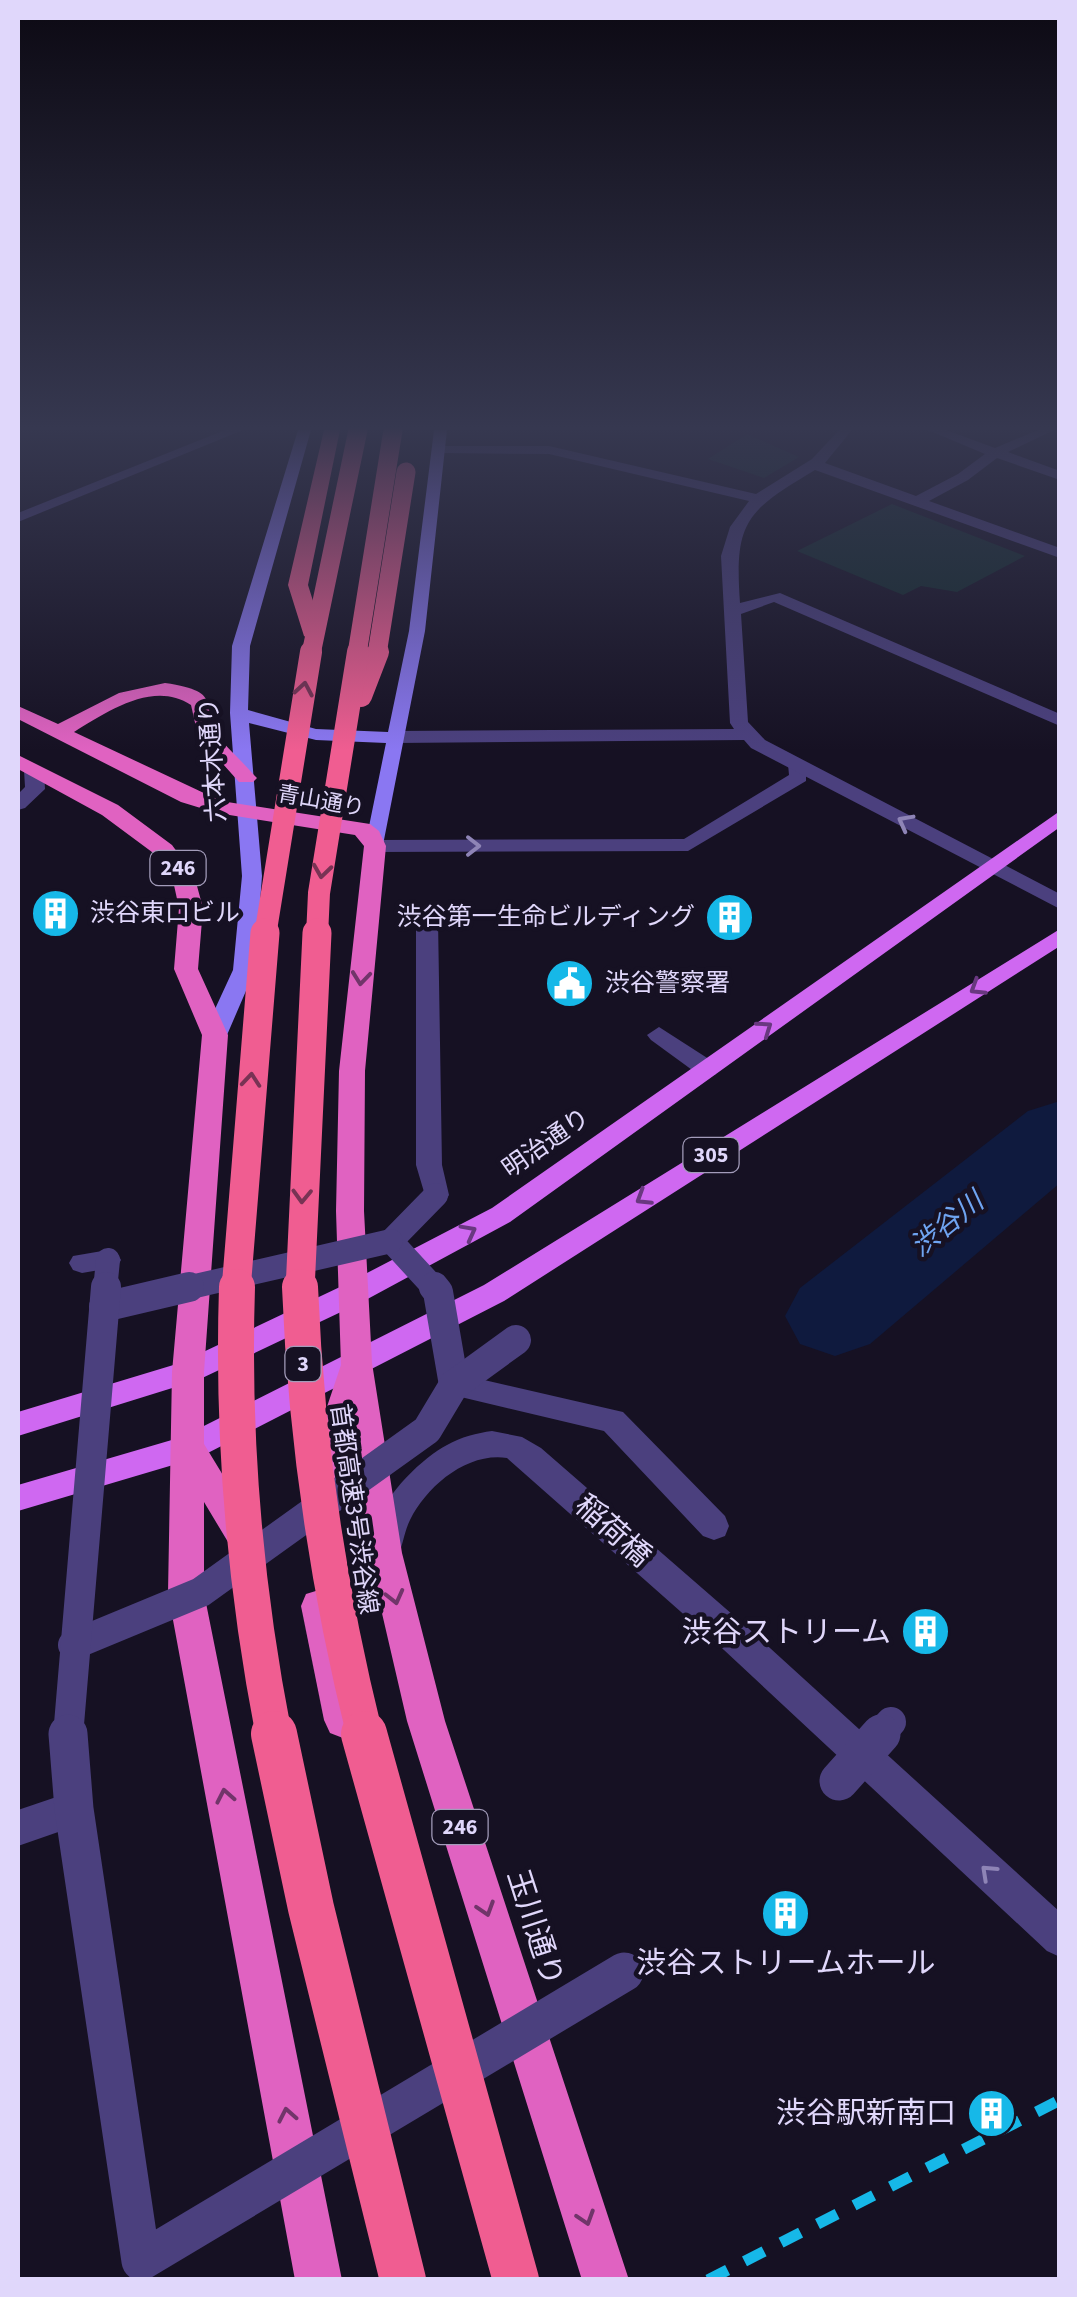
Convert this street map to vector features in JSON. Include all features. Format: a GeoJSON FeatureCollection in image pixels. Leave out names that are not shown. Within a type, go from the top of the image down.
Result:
{"type":"FeatureCollection","features":[{"type":"Feature","properties":{"kind":"highway"},"geometry":{"type":"LineString","coordinates":[[308,537],[298,585],[314,636]]}},
{"type":"Feature","properties":{"kind":"highway"},"geometry":{"type":"LineString","coordinates":[[335,537],[273,874],[256,1013],[235,1274],[234,1393],[243,1530],[262,1674],[300,1851],[406,2280]]}},
{"type":"Feature","properties":{"kind":"highway","name":"首都高速3号渋谷線"},"geometry":{"type":"LineString","coordinates":[[375,537],[337,760],[315,945],[300,1251],[303,1371],[316,1498],[340,1636],[384,1812],[516,2280]]}},
{"type":"Feature","properties":{"kind":"highway"},"geometry":{"type":"LineString","coordinates":[[337,760],[381,644],[396,537]]}},
{"type":"Feature","properties":{"kind":"highway"},"geometry":{"type":"LineString","coordinates":[[58,733],[106,704],[130,695],[175,691],[197,700],[203,708],[205,732],[246,778]]}},
{"type":"Feature","properties":{"kind":"highway","name":"青山通り"},"geometry":{"type":"LineString","coordinates":[[18,712],[188,798],[250,815],[362,830],[372,836],[375,846]]}},
{"type":"Feature","properties":{"kind":"highway","name":"246"},"geometry":{"type":"LineString","coordinates":[[26,765],[137,828],[164,850],[183,876],[192,908],[186,969],[215,1035]]}},
{"type":"Feature","properties":{"kind":"highway","name":"246"},"geometry":{"type":"LineString","coordinates":[[375,846],[352,1071],[352,1294],[356,1363],[306,1523],[328,1657],[375,1854],[498,2280]]}},
{"type":"Feature","properties":{"kind":"highway","name":"六本木通り"},"geometry":{"type":"LineString","coordinates":[[188,1448],[188,1372],[215,1035]]}},
{"type":"Feature","properties":{"kind":"highway","name":"玉川通り"},"geometry":{"type":"LineString","coordinates":[[356,1363],[385,1553],[426,1720],[606,2280]]}},
{"type":"Feature","properties":{"kind":"highway"},"geometry":{"type":"LineString","coordinates":[[188,1448],[255,1556],[279,1713],[312,1874],[406,2280]]}},
{"type":"Feature","properties":{"kind":"highway","name":"246"},"geometry":{"type":"LineString","coordinates":[[188,1448],[186,1592],[319,2280]]}},
{"type":"Feature","properties":{"kind":"main road","name":"六本木通り"},"geometry":{"type":"LineString","coordinates":[[215,1035],[244,970],[252,876],[239,713],[245,629],[272,537]]}},
{"type":"Feature","properties":{"kind":"main road"},"geometry":{"type":"LineString","coordinates":[[375,846],[417,631],[428,537]]}},
{"type":"Feature","properties":{"kind":"main road"},"geometry":{"type":"LineString","coordinates":[[239,713],[275,728],[323,738],[396,737]]}},
{"type":"Feature","properties":{"kind":"main road","name":"明治通り"},"geometry":{"type":"LineString","coordinates":[[18,1424],[188,1372],[352,1294],[501,1216],[1060,817]]}},
{"type":"Feature","properties":{"kind":"main road","name":"305"},"geometry":{"type":"LineString","coordinates":[[18,1498],[188,1448],[494,1293],[1060,936]]}},
{"type":"Feature","properties":{"kind":"street"},"geometry":{"type":"LineString","coordinates":[[732,537],[729,556],[738,723],[747,734],[1060,903]]}},
{"type":"Feature","properties":{"kind":"street"},"geometry":{"type":"LineString","coordinates":[[1015,537],[1060,554]]}},
{"type":"Feature","properties":{"kind":"street"},"geometry":{"type":"LineString","coordinates":[[731,612],[774,596],[1060,721]]}},
{"type":"Feature","properties":{"kind":"street"},"geometry":{"type":"LineString","coordinates":[[396,737],[747,734]]}},
{"type":"Feature","properties":{"kind":"street"},"geometry":{"type":"LineString","coordinates":[[375,846],[688,845],[799,777],[797,764]]}},
{"type":"Feature","properties":{"kind":"street"},"geometry":{"type":"LineString","coordinates":[[18,804],[35,789],[26,765]]}},
{"type":"Feature","properties":{"kind":"street"},"geometry":{"type":"LineString","coordinates":[[104,1307],[391,1241],[436,1194],[429,1165],[432,915]]}},
{"type":"Feature","properties":{"kind":"street"},"geometry":{"type":"LineString","coordinates":[[658,1035],[707,1069]]}},
{"type":"Feature","properties":{"kind":"street"},"geometry":{"type":"LineString","coordinates":[[391,1241],[438,1292],[454,1384]]}},
{"type":"Feature","properties":{"kind":"street"},"geometry":{"type":"LineString","coordinates":[[82,1262],[108,1260],[67,1722],[74,1809],[141,2261],[624,1972]]}},
{"type":"Feature","properties":{"kind":"street"},"geometry":{"type":"LineString","coordinates":[[73,1645],[201,1592],[427,1430],[454,1384],[516,1340]]}},
{"type":"Feature","properties":{"kind":"street"},"geometry":{"type":"LineString","coordinates":[[454,1384],[613,1421],[714,1526]]}},
{"type":"Feature","properties":{"kind":"street","name":"稲荷橋"},"geometry":{"type":"LineString","coordinates":[[385,1553],[395,1518],[416,1488],[465,1451],[488,1444],[509,1445],[530,1456],[1060,1938]]}},
{"type":"Feature","properties":{"kind":"street"},"geometry":{"type":"LineString","coordinates":[[839,1781],[890,1722]]}},
{"type":"Feature","properties":{"kind":"street"},"geometry":{"type":"LineString","coordinates":[[18,1828],[74,1809]]}},
{"type":"Feature","properties":{"kind":"green space"},"geometry":{"type":"Polygon","coordinates":[[[825,537],[977,537],[1025,556],[957,592],[921,586],[903,595],[797,551],[825,537]]]}},
{"type":"Feature","properties":{"kind":"waterway","name":"渋谷川"},"geometry":{"type":"LineString","coordinates":[[835,1316],[1060,1133]]}},
{"type":"Feature","properties":{"kind":"railway"},"geometry":{"type":"LineString","coordinates":[[708,2280],[1060,2100]]}},
{"type":"Feature","properties":{"kind":"place","name":"渋谷東口ビル"},"geometry":{"type":"Point","coordinates":[55,913]}},
{"type":"Feature","properties":{"kind":"place","name":"渋谷第一生命ビルディング"},"geometry":{"type":"Point","coordinates":[730,917]}},
{"type":"Feature","properties":{"kind":"place","name":"渋谷警察署"},"geometry":{"type":"Point","coordinates":[570,983]}},
{"type":"Feature","properties":{"kind":"place","name":"渋谷ストリーム"},"geometry":{"type":"Point","coordinates":[926,1632]}},
{"type":"Feature","properties":{"kind":"place","name":"渋谷ストリームホール"},"geometry":{"type":"Point","coordinates":[786,1914]}},
{"type":"Feature","properties":{"kind":"place","name":"渋谷駅新南口"},"geometry":{"type":"Point","coordinates":[991,2113]}}]}
